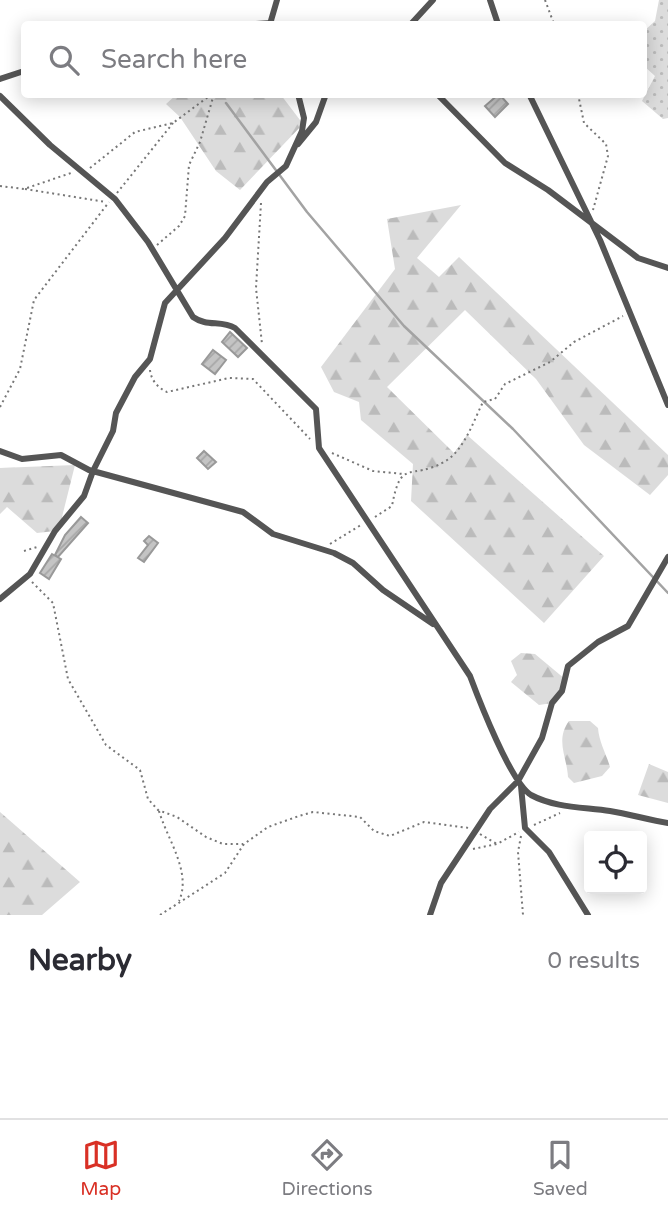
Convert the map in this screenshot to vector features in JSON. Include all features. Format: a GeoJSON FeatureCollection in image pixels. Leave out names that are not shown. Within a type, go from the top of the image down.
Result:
{"type":"FeatureCollection","features":[{"type":"Feature","properties":{"kind":"street"},"geometry":{"type":"LineString","coordinates":[[273,21],[277,0]]}},
{"type":"Feature","properties":{"kind":"street"},"geometry":{"type":"LineString","coordinates":[[414,21],[433,0]]}},
{"type":"Feature","properties":{"kind":"street"},"geometry":{"type":"LineString","coordinates":[[489,0],[497,21]]}},
{"type":"Feature","properties":{"kind":"street"},"geometry":{"type":"LineString","coordinates":[[0,79],[21,72]]}},
{"type":"Feature","properties":{"kind":"street"},"geometry":{"type":"LineString","coordinates":[[0,96],[118,205],[152,250],[193,317],[202,324],[226,323],[316,409],[319,449],[470,676],[484,714],[519,784],[526,828],[550,852],[588,915]]}},
{"type":"Feature","properties":{"kind":"street"},"geometry":{"type":"LineString","coordinates":[[0,599],[30,574],[55,531],[85,496],[93,471],[113,431],[116,412],[150,359],[165,303],[225,238],[267,182],[286,166],[304,118],[299,98]]}},
{"type":"Feature","properties":{"kind":"street"},"geometry":{"type":"LineString","coordinates":[[296,145],[316,122],[325,98]]}},
{"type":"Feature","properties":{"kind":"street"},"geometry":{"type":"LineString","coordinates":[[441,98],[505,163],[588,219],[638,258],[668,268]]}},
{"type":"Feature","properties":{"kind":"street"},"geometry":{"type":"LineString","coordinates":[[531,98],[631,313],[648,364],[668,405]]}},
{"type":"Feature","properties":{"kind":"street"},"geometry":{"type":"LineString","coordinates":[[0,451],[22,459],[61,455],[93,471],[243,512],[273,534],[323,548],[353,563],[383,590],[436,625]]}},
{"type":"Feature","properties":{"kind":"street"},"geometry":{"type":"LineString","coordinates":[[430,915],[441,883],[475,831],[490,809],[519,784],[542,738],[552,703],[562,691],[568,666],[598,642],[628,626],[668,557]]}},
{"type":"Feature","properties":{"kind":"street"},"geometry":{"type":"LineString","coordinates":[[519,784],[531,795],[570,807],[668,823]]}},
{"type":"Feature","properties":{"kind":"path"},"geometry":{"type":"LineString","coordinates":[[545,0],[553,21]]}},
{"type":"Feature","properties":{"kind":"path"},"geometry":{"type":"LineString","coordinates":[[0,407],[20,369],[34,300],[173,122],[207,98]]}},
{"type":"Feature","properties":{"kind":"path"},"geometry":{"type":"LineString","coordinates":[[152,250],[179,226],[185,216],[189,165],[200,142],[212,98]]}},
{"type":"Feature","properties":{"kind":"path"},"geometry":{"type":"LineString","coordinates":[[579,98],[584,123],[606,144],[608,156],[596,204],[588,219]]}},
{"type":"Feature","properties":{"kind":"path"},"geometry":{"type":"LineString","coordinates":[[24,189],[62,174],[96,166],[135,132],[173,122]]}},
{"type":"Feature","properties":{"kind":"path"},"geometry":{"type":"LineString","coordinates":[[0,186],[111,200],[118,205]]}},
{"type":"Feature","properties":{"kind":"path"},"geometry":{"type":"LineString","coordinates":[[261,191],[256,288],[261,341],[267,362]]}},
{"type":"Feature","properties":{"kind":"path"},"geometry":{"type":"LineString","coordinates":[[150,359],[151,376],[160,389],[167,393],[229,378],[253,379],[319,449],[373,471],[404,474],[444,462],[454,453],[483,402],[495,399],[505,384],[550,362],[574,342],[631,313]]}},
{"type":"Feature","properties":{"kind":"path"},"geometry":{"type":"LineString","coordinates":[[323,548],[392,506],[397,480],[404,474]]}},
{"type":"Feature","properties":{"kind":"path"},"geometry":{"type":"LineString","coordinates":[[24,551],[47,546]]}},
{"type":"Feature","properties":{"kind":"path"},"geometry":{"type":"LineString","coordinates":[[30,574],[33,584],[53,603],[68,679],[106,745],[140,770],[148,799],[158,810],[182,876],[184,886],[178,902]]}},
{"type":"Feature","properties":{"kind":"path"},"geometry":{"type":"LineString","coordinates":[[460,854],[497,844],[570,807]]}},
{"type":"Feature","properties":{"kind":"path"},"geometry":{"type":"LineString","coordinates":[[158,810],[177,817],[190,828],[223,844],[244,844]]}},
{"type":"Feature","properties":{"kind":"path"},"geometry":{"type":"LineString","coordinates":[[160,915],[225,873],[244,844],[268,827],[313,812],[360,817],[374,831],[390,836],[424,822],[475,831],[497,844]]}},
{"type":"Feature","properties":{"kind":"path"},"geometry":{"type":"LineString","coordinates":[[523,915],[518,852],[526,828]]}},
{"type":"Feature","properties":{"kind":"green space"},"geometry":{"type":"Polygon","coordinates":[[[659,0],[668,0],[668,118],[663,119],[642,101],[647,98],[647,91],[655,76],[647,69],[647,28],[655,21],[659,0]]]}},
{"type":"Feature","properties":{"kind":"green space"},"geometry":{"type":"Polygon","coordinates":[[[173,98],[283,98],[303,124],[240,190],[216,171],[180,117],[166,104],[173,98]]]}},
{"type":"Feature","properties":{"kind":"green space"},"geometry":{"type":"Polygon","coordinates":[[[461,205],[417,258],[439,277],[459,257],[668,455],[668,475],[650,495],[584,445],[536,379],[465,310],[387,387],[454,453],[467,435],[604,556],[544,623],[411,501],[413,464],[361,420],[359,402],[334,392],[321,367],[395,269],[387,219],[461,205]]]}},
{"type":"Feature","properties":{"kind":"green space"},"geometry":{"type":"Polygon","coordinates":[[[75,465],[60,525],[55,531],[37,533],[7,507],[0,514],[0,468],[75,465]]]}},
{"type":"Feature","properties":{"kind":"green space"},"geometry":{"type":"Polygon","coordinates":[[[521,653],[535,654],[565,679],[561,691],[552,703],[539,705],[511,682],[517,675],[511,661],[521,653]]]}},
{"type":"Feature","properties":{"kind":"green space"},"geometry":{"type":"Polygon","coordinates":[[[569,721],[590,721],[598,728],[610,767],[602,776],[574,783],[568,777],[562,742],[569,721]]]}},
{"type":"Feature","properties":{"kind":"green space"},"geometry":{"type":"Polygon","coordinates":[[[649,764],[668,772],[668,803],[638,795],[649,764]]]}},
{"type":"Feature","properties":{"kind":"green space"},"geometry":{"type":"Polygon","coordinates":[[[0,812],[80,882],[42,915],[0,915],[0,812]]]}},
{"type":"Feature","properties":{"kind":"building"},"geometry":{"type":"Polygon","coordinates":[[[494,98],[503,98],[508,104],[495,117],[485,106],[494,98]]]}},
{"type":"Feature","properties":{"kind":"building"},"geometry":{"type":"Polygon","coordinates":[[[230,332],[247,348],[238,357],[222,342],[230,332]]]}},
{"type":"Feature","properties":{"kind":"building"},"geometry":{"type":"Polygon","coordinates":[[[213,350],[226,360],[215,374],[202,364],[213,350]]]}},
{"type":"Feature","properties":{"kind":"building"},"geometry":{"type":"Polygon","coordinates":[[[204,451],[216,462],[208,469],[197,458],[204,451]]]}},
{"type":"Feature","properties":{"kind":"building"},"geometry":{"type":"Polygon","coordinates":[[[81,517],[88,523],[58,557],[55,555],[65,535],[81,517]]]}},
{"type":"Feature","properties":{"kind":"building"},"geometry":{"type":"Polygon","coordinates":[[[149,536],[158,543],[144,562],[138,558],[148,545],[144,541],[149,536]]]}},
{"type":"Feature","properties":{"kind":"building"},"geometry":{"type":"Polygon","coordinates":[[[52,554],[61,559],[49,579],[40,573],[52,554]]]}},
{"type":"Feature","properties":{"kind":"waterway"},"geometry":{"type":"LineString","coordinates":[[226,103],[307,212],[404,326],[513,429],[668,593]]}}]}
